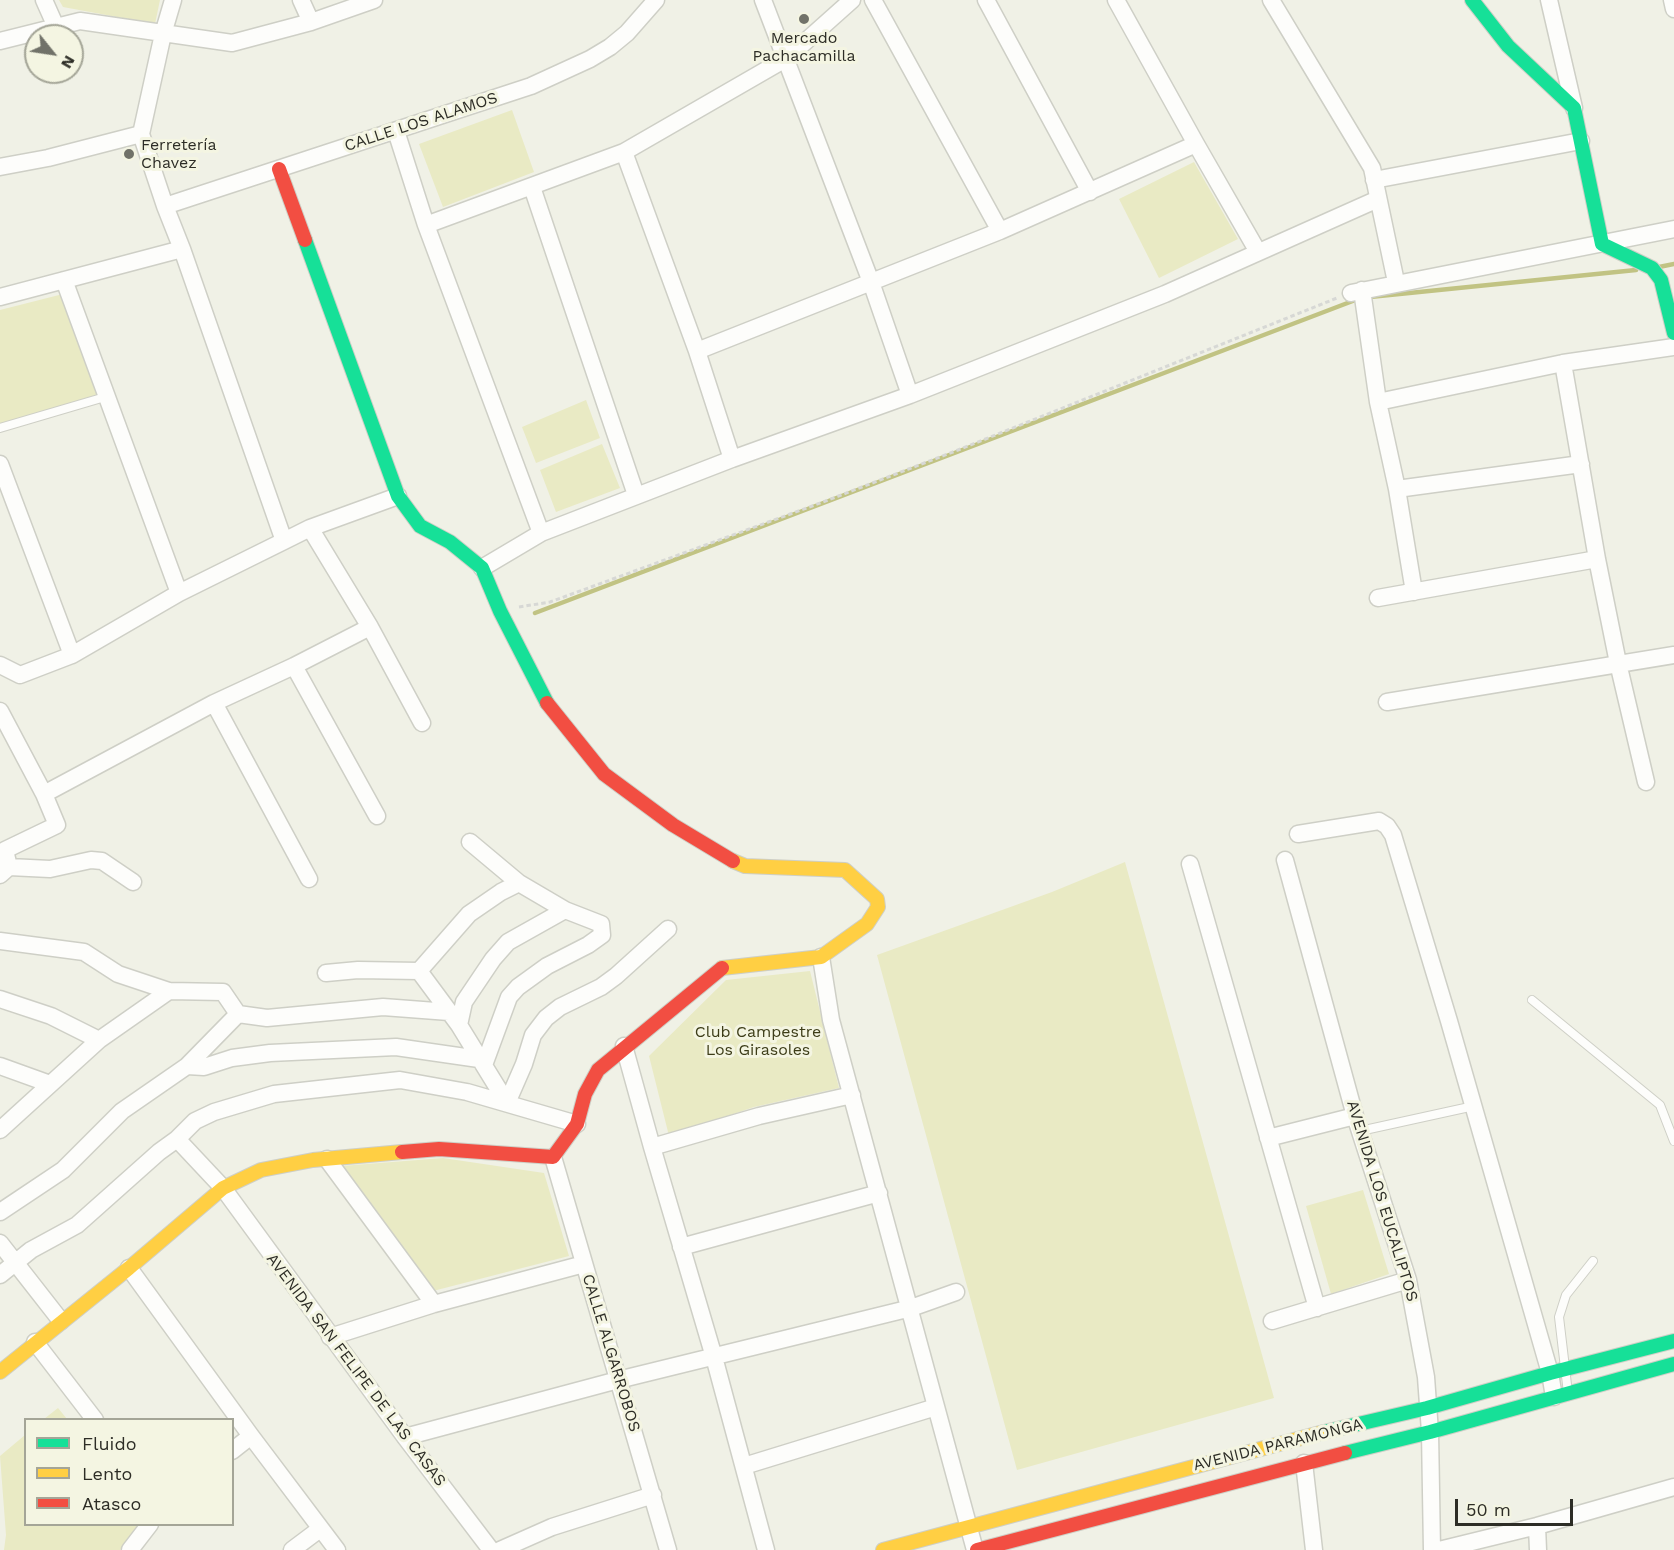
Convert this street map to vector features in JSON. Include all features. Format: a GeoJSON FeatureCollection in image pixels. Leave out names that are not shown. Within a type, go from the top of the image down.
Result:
{"type":"FeatureCollection","features":[{"type":"Feature","properties":{"kind":"street"},"geometry":{"type":"LineString","coordinates":[[44,0],[55,24]]}},
{"type":"Feature","properties":{"kind":"street"},"geometry":{"type":"LineString","coordinates":[[173,0],[163,34],[141,134],[284,541]]}},
{"type":"Feature","properties":{"kind":"street"},"geometry":{"type":"LineString","coordinates":[[301,0],[311,22]]}},
{"type":"Feature","properties":{"kind":"street"},"geometry":{"type":"LineString","coordinates":[[68,24],[80,21],[232,43],[311,22],[374,0]]}},
{"type":"Feature","properties":{"kind":"street","name":"CALLE LOS ALAMOS"},"geometry":{"type":"LineString","coordinates":[[165,206],[531,86],[590,59],[610,47],[627,33],[656,0]]}},
{"type":"Feature","properties":{"kind":"street"},"geometry":{"type":"LineString","coordinates":[[763,0],[872,282],[910,395]]}},
{"type":"Feature","properties":{"kind":"street"},"geometry":{"type":"LineString","coordinates":[[426,225],[624,152],[786,58],[852,0]]}},
{"type":"Feature","properties":{"kind":"street"},"geometry":{"type":"LineString","coordinates":[[873,0],[1000,231]]}},
{"type":"Feature","properties":{"kind":"street"},"geometry":{"type":"LineString","coordinates":[[986,0],[1090,192]]}},
{"type":"Feature","properties":{"kind":"street"},"geometry":{"type":"LineString","coordinates":[[1116,0],[1258,252]]}},
{"type":"Feature","properties":{"kind":"street"},"geometry":{"type":"LineString","coordinates":[[1271,0],[1372,168],[1396,282]]}},
{"type":"Feature","properties":{"kind":"street"},"geometry":{"type":"LineString","coordinates":[[1460,0],[1502,53],[1575,115]]}},
{"type":"Feature","properties":{"kind":"street"},"geometry":{"type":"LineString","coordinates":[[1472,0],[1508,46],[1575,115]]}},
{"type":"Feature","properties":{"kind":"street"},"geometry":{"type":"LineString","coordinates":[[1550,0],[1602,244]]}},
{"type":"Feature","properties":{"kind":"street"},"geometry":{"type":"LineString","coordinates":[[1672,0],[1674,9]]}},
{"type":"Feature","properties":{"kind":"street"},"geometry":{"type":"LineString","coordinates":[[0,41],[24,35]]}},
{"type":"Feature","properties":{"kind":"street"},"geometry":{"type":"LineString","coordinates":[[396,131],[426,225],[541,533]]}},
{"type":"Feature","properties":{"kind":"street"},"geometry":{"type":"LineString","coordinates":[[0,167],[48,158],[141,134]]}},
{"type":"Feature","properties":{"kind":"street"},"geometry":{"type":"LineString","coordinates":[[1374,180],[1581,141]]}},
{"type":"Feature","properties":{"kind":"street"},"geometry":{"type":"LineString","coordinates":[[697,351],[1000,231],[1196,144]]}},
{"type":"Feature","properties":{"kind":"street"},"geometry":{"type":"LineString","coordinates":[[624,152],[697,351],[732,459]]}},
{"type":"Feature","properties":{"kind":"street"},"geometry":{"type":"LineString","coordinates":[[0,1372],[129,1268],[223,1188],[261,1170],[327,1159],[439,1149],[553,1157],[577,1124],[585,1094],[598,1070],[624,1046],[689,997],[721,968],[821,957],[867,924],[878,907],[877,899],[844,870],[745,866],[724,857],[673,825],[604,774],[548,705],[500,611],[482,568],[450,542],[420,526],[398,496],[279,169]]}},
{"type":"Feature","properties":{"kind":"street"},"geometry":{"type":"LineString","coordinates":[[532,187],[636,495]]}},
{"type":"Feature","properties":{"kind":"street"},"geometry":{"type":"LineString","coordinates":[[482,568],[541,533],[732,459],[910,395],[1165,294],[1378,199]]}},
{"type":"Feature","properties":{"kind":"street"},"geometry":{"type":"LineString","coordinates":[[1414,592],[1397,489],[1356,291],[1674,229]]}},
{"type":"Feature","properties":{"kind":"street"},"geometry":{"type":"LineString","coordinates":[[1602,244],[1652,268],[1667,280],[1674,333]]}},
{"type":"Feature","properties":{"kind":"street"},"geometry":{"type":"LineString","coordinates":[[0,297],[182,249]]}},
{"type":"Feature","properties":{"kind":"street"},"geometry":{"type":"LineString","coordinates":[[64,280],[105,397],[179,593]]}},
{"type":"Feature","properties":{"kind":"street"},"geometry":{"type":"LineString","coordinates":[[1378,402],[1563,363],[1674,346]]}},
{"type":"Feature","properties":{"kind":"street"},"geometry":{"type":"LineString","coordinates":[[1563,363],[1618,663],[1646,782]]}},
{"type":"Feature","properties":{"kind":"street"},"geometry":{"type":"LineString","coordinates":[[1397,489],[1581,464]]}},
{"type":"Feature","properties":{"kind":"street"},"geometry":{"type":"LineString","coordinates":[[0,465],[72,655]]}},
{"type":"Feature","properties":{"kind":"street"},"geometry":{"type":"LineString","coordinates":[[0,665],[20,675],[72,655],[179,593],[310,528],[398,496]]}},
{"type":"Feature","properties":{"kind":"street"},"geometry":{"type":"LineString","coordinates":[[310,528],[370,627],[422,723]]}},
{"type":"Feature","properties":{"kind":"street"},"geometry":{"type":"LineString","coordinates":[[1378,598],[1598,559]]}},
{"type":"Feature","properties":{"kind":"street"},"geometry":{"type":"LineString","coordinates":[[44,794],[214,703],[370,627]]}},
{"type":"Feature","properties":{"kind":"street"},"geometry":{"type":"LineString","coordinates":[[1387,702],[1674,655]]}},
{"type":"Feature","properties":{"kind":"street"},"geometry":{"type":"LineString","coordinates":[[294,666],[377,816]]}},
{"type":"Feature","properties":{"kind":"street"},"geometry":{"type":"LineString","coordinates":[[214,703],[309,879]]}},
{"type":"Feature","properties":{"kind":"street"},"geometry":{"type":"LineString","coordinates":[[0,713],[44,794],[57,825],[2,847],[4,871],[51,869],[91,860],[102,861],[133,882]]}},
{"type":"Feature","properties":{"kind":"street"},"geometry":{"type":"LineString","coordinates":[[1298,834],[1379,821],[1387,826],[1393,835],[1474,1106],[1557,1371],[1561,1395]]}},
{"type":"Feature","properties":{"kind":"street"},"geometry":{"type":"LineString","coordinates":[[470,842],[519,883],[565,910],[601,924],[602,935],[588,945],[547,966],[518,987],[509,997],[482,1062]]}},
{"type":"Feature","properties":{"kind":"street","name":"AVENIDA LOS EUCALIPTOS"},"geometry":{"type":"LineString","coordinates":[[1285,860],[1358,1124],[1408,1281],[1426,1377],[1430,1432],[1432,1550]]}},
{"type":"Feature","properties":{"kind":"street"},"geometry":{"type":"LineString","coordinates":[[1190,864],[1317,1308]]}},
{"type":"Feature","properties":{"kind":"street"},"geometry":{"type":"LineString","coordinates":[[326,973],[358,970],[419,971],[469,914],[501,892],[519,883]]}},
{"type":"Feature","properties":{"kind":"street"},"geometry":{"type":"LineString","coordinates":[[454,1019],[479,976],[508,942],[565,910]]}},
{"type":"Feature","properties":{"kind":"street"},"geometry":{"type":"LineString","coordinates":[[507,1103],[524,1064],[533,1035],[546,1018],[561,1007],[601,987],[668,929]]}},
{"type":"Feature","properties":{"kind":"street"},"geometry":{"type":"LineString","coordinates":[[0,941],[84,952],[118,974],[170,991],[223,992],[238,1014],[267,1018],[383,1007],[454,1019]]}},
{"type":"Feature","properties":{"kind":"street"},"geometry":{"type":"LineString","coordinates":[[821,957],[831,1020],[976,1550]]}},
{"type":"Feature","properties":{"kind":"street"},"geometry":{"type":"LineString","coordinates":[[419,971],[454,1019],[507,1103]]}},
{"type":"Feature","properties":{"kind":"street"},"geometry":{"type":"LineString","coordinates":[[0,1130],[99,1040],[170,991]]}},
{"type":"Feature","properties":{"kind":"street"},"geometry":{"type":"LineString","coordinates":[[0,999],[51,1016],[99,1040]]}},
{"type":"Feature","properties":{"kind":"street"},"geometry":{"type":"LineString","coordinates":[[0,1212],[13,1201],[63,1170],[122,1111],[187,1066],[238,1014]]}},
{"type":"Feature","properties":{"kind":"street"},"geometry":{"type":"LineString","coordinates":[[624,1046],[714,1357],[766,1550]]}},
{"type":"Feature","properties":{"kind":"street"},"geometry":{"type":"LineString","coordinates":[[187,1066],[204,1066],[232,1058],[270,1053],[396,1047],[482,1062]]}},
{"type":"Feature","properties":{"kind":"street"},"geometry":{"type":"LineString","coordinates":[[0,1066],[50,1084]]}},
{"type":"Feature","properties":{"kind":"street"},"geometry":{"type":"LineString","coordinates":[[0,1275],[31,1250],[76,1225],[177,1139],[195,1120],[274,1094],[400,1080],[467,1092],[577,1124]]}},
{"type":"Feature","properties":{"kind":"street"},"geometry":{"type":"LineString","coordinates":[[652,1147],[759,1116],[852,1095]]}},
{"type":"Feature","properties":{"kind":"street"},"geometry":{"type":"LineString","coordinates":[[1268,1138],[1358,1124]]}},
{"type":"Feature","properties":{"kind":"street","name":"AVENIDA SAN FELIPE DE LAS CASAS"},"geometry":{"type":"LineString","coordinates":[[177,1139],[223,1188],[330,1336],[491,1550]]}},
{"type":"Feature","properties":{"kind":"street","name":"CALLE ALGARROBOS"},"geometry":{"type":"LineString","coordinates":[[553,1157],[668,1550]]}},
{"type":"Feature","properties":{"kind":"street"},"geometry":{"type":"LineString","coordinates":[[327,1159],[434,1304]]}},
{"type":"Feature","properties":{"kind":"street"},"geometry":{"type":"LineString","coordinates":[[681,1247],[879,1193]]}},
{"type":"Feature","properties":{"kind":"street"},"geometry":{"type":"LineString","coordinates":[[0,1243],[62,1321]]}},
{"type":"Feature","properties":{"kind":"street"},"geometry":{"type":"LineString","coordinates":[[330,1336],[434,1304],[584,1264]]}},
{"type":"Feature","properties":{"kind":"street"},"geometry":{"type":"LineString","coordinates":[[129,1268],[337,1550]]}},
{"type":"Feature","properties":{"kind":"street"},"geometry":{"type":"LineString","coordinates":[[1272,1321],[1408,1281]]}},
{"type":"Feature","properties":{"kind":"street"},"geometry":{"type":"LineString","coordinates":[[405,1437],[618,1380],[911,1308],[956,1292]]}},
{"type":"Feature","properties":{"kind":"street","name":"AVENIDA PARAMONGA"},"geometry":{"type":"LineString","coordinates":[[883,1550],[1302,1437],[1427,1408],[1674,1341]]}},
{"type":"Feature","properties":{"kind":"street"},"geometry":{"type":"LineString","coordinates":[[35,1342],[94,1418]]}},
{"type":"Feature","properties":{"kind":"street","name":"AVENIDA PARAMONGA"},"geometry":{"type":"LineString","coordinates":[[976,1550],[1430,1432],[1674,1364]]}},
{"type":"Feature","properties":{"kind":"street"},"geometry":{"type":"LineString","coordinates":[[744,1466],[936,1407]]}},
{"type":"Feature","properties":{"kind":"street"},"geometry":{"type":"LineString","coordinates":[[234,1449],[251,1436]]}},
{"type":"Feature","properties":{"kind":"street"},"geometry":{"type":"LineString","coordinates":[[1304,1463],[1314,1550]]}},
{"type":"Feature","properties":{"kind":"street"},"geometry":{"type":"LineString","coordinates":[[1439,1550],[1537,1526],[1674,1487]]}},
{"type":"Feature","properties":{"kind":"street"},"geometry":{"type":"LineString","coordinates":[[500,1550],[552,1527],[653,1495]]}},
{"type":"Feature","properties":{"kind":"street"},"geometry":{"type":"LineString","coordinates":[[130,1550],[148,1526]]}},
{"type":"Feature","properties":{"kind":"street"},"geometry":{"type":"LineString","coordinates":[[1537,1526],[1538,1550]]}},
{"type":"Feature","properties":{"kind":"street"},"geometry":{"type":"LineString","coordinates":[[292,1550],[320,1529]]}},
{"type":"Feature","properties":{"kind":"lane"},"geometry":{"type":"LineString","coordinates":[[0,428],[105,397]]}},
{"type":"Feature","properties":{"kind":"lane"},"geometry":{"type":"LineString","coordinates":[[1532,1000],[1660,1105],[1674,1141]]}},
{"type":"Feature","properties":{"kind":"lane"},"geometry":{"type":"LineString","coordinates":[[1358,1124],[1474,1106]]}},
{"type":"Feature","properties":{"kind":"lane"},"geometry":{"type":"LineString","coordinates":[[1557,1371],[1559,1317],[1566,1295],[1593,1261]]}},
{"type":"Feature","properties":{"kind":"path"},"geometry":{"type":"LineString","coordinates":[[500,611],[550,602],[823,502],[1356,291]]}},
{"type":"Feature","properties":{"kind":"green space"},"geometry":{"type":"Polygon","coordinates":[[[59,0],[160,0],[155,24],[63,7],[59,0]]]}},
{"type":"Feature","properties":{"kind":"green space"},"geometry":{"type":"Polygon","coordinates":[[[512,110],[534,172],[443,207],[419,144],[512,110]]]}},
{"type":"Feature","properties":{"kind":"green space"},"geometry":{"type":"Polygon","coordinates":[[[1194,162],[1238,239],[1159,278],[1119,199],[1194,162]]]}},
{"type":"Feature","properties":{"kind":"green space"},"geometry":{"type":"Polygon","coordinates":[[[63,294],[100,397],[0,424],[0,310],[63,294]]]}},
{"type":"Feature","properties":{"kind":"green space"},"geometry":{"type":"Polygon","coordinates":[[[586,400],[600,438],[536,463],[522,427],[586,400]]]}},
{"type":"Feature","properties":{"kind":"green space"},"geometry":{"type":"Polygon","coordinates":[[[602,444],[620,488],[556,512],[540,470],[602,444]]]}},
{"type":"Feature","properties":{"kind":"green space"},"geometry":{"type":"Polygon","coordinates":[[[1125,862],[1274,1398],[1017,1470],[877,955],[1052,892],[1125,862]]]}},
{"type":"Feature","properties":{"kind":"green space","name":"Club Campestre Los Girasoles"},"geometry":{"type":"Polygon","coordinates":[[[810,971],[839,1088],[754,1107],[669,1136],[649,1056],[726,980],[810,971]]]}},
{"type":"Feature","properties":{"kind":"green space"},"geometry":{"type":"Polygon","coordinates":[[[443,1158],[544,1173],[569,1256],[433,1291],[342,1166],[443,1158]]]}},
{"type":"Feature","properties":{"kind":"green space"},"geometry":{"type":"Polygon","coordinates":[[[1363,1190],[1389,1274],[1331,1294],[1306,1206],[1363,1190]]]}},
{"type":"Feature","properties":{"kind":"green space"},"geometry":{"type":"Polygon","coordinates":[[[58,1408],[66,1418],[45,1418],[58,1408]]]}},
{"type":"Feature","properties":{"kind":"green space"},"geometry":{"type":"Polygon","coordinates":[[[24,1436],[24,1526],[139,1526],[120,1550],[4,1550],[6,1535],[0,1456],[24,1436]]]}},
{"type":"Feature","properties":{"kind":"waterway"},"geometry":{"type":"LineString","coordinates":[[1659,267],[1674,264]]}},
{"type":"Feature","properties":{"kind":"waterway"},"geometry":{"type":"LineString","coordinates":[[1370,297],[1636,270]]}},
{"type":"Feature","properties":{"kind":"waterway"},"geometry":{"type":"LineString","coordinates":[[535,613],[1358,299]]}},
{"type":"Feature","properties":{"kind":"traffic: fast"},"geometry":{"type":"LineString","coordinates":[[1472,0],[1508,46],[1574,108],[1602,244],[1652,268],[1661,280],[1674,333]]}},
{"type":"Feature","properties":{"kind":"traffic: fast"},"geometry":{"type":"LineString","coordinates":[[305,240],[398,496],[420,526],[450,542],[482,568],[500,611],[547,703]]}},
{"type":"Feature","properties":{"kind":"traffic: fast"},"geometry":{"type":"LineString","coordinates":[[1324,1432],[1427,1408],[1674,1341]]}},
{"type":"Feature","properties":{"kind":"traffic: fast"},"geometry":{"type":"LineString","coordinates":[[1345,1453],[1430,1432],[1674,1364]]}},
{"type":"Feature","properties":{"kind":"traffic: slow"},"geometry":{"type":"LineString","coordinates":[[722,968],[821,957],[867,924],[878,907],[877,899],[845,870],[745,866],[733,861]]}},
{"type":"Feature","properties":{"kind":"traffic: slow"},"geometry":{"type":"LineString","coordinates":[[0,1372],[129,1268],[223,1188],[261,1170],[313,1160],[402,1152]]}},
{"type":"Feature","properties":{"kind":"traffic: slow"},"geometry":{"type":"LineString","coordinates":[[883,1550],[1324,1432]]}},
{"type":"Feature","properties":{"kind":"traffic: jam"},"geometry":{"type":"LineString","coordinates":[[279,169],[305,240]]}},
{"type":"Feature","properties":{"kind":"traffic: jam"},"geometry":{"type":"LineString","coordinates":[[547,703],[604,774],[673,825],[733,861]]}},
{"type":"Feature","properties":{"kind":"traffic: jam"},"geometry":{"type":"LineString","coordinates":[[402,1152],[439,1149],[553,1157],[577,1124],[585,1094],[598,1070],[722,968]]}},
{"type":"Feature","properties":{"kind":"traffic: jam"},"geometry":{"type":"LineString","coordinates":[[977,1550],[1345,1453]]}},
{"type":"Feature","properties":{"kind":"place","name":"Mercado Pachacamilla"},"geometry":{"type":"Point","coordinates":[804,19]}},
{"type":"Feature","properties":{"kind":"place","name":"Ferretería Chavez"},"geometry":{"type":"Point","coordinates":[129,154]}}]}
